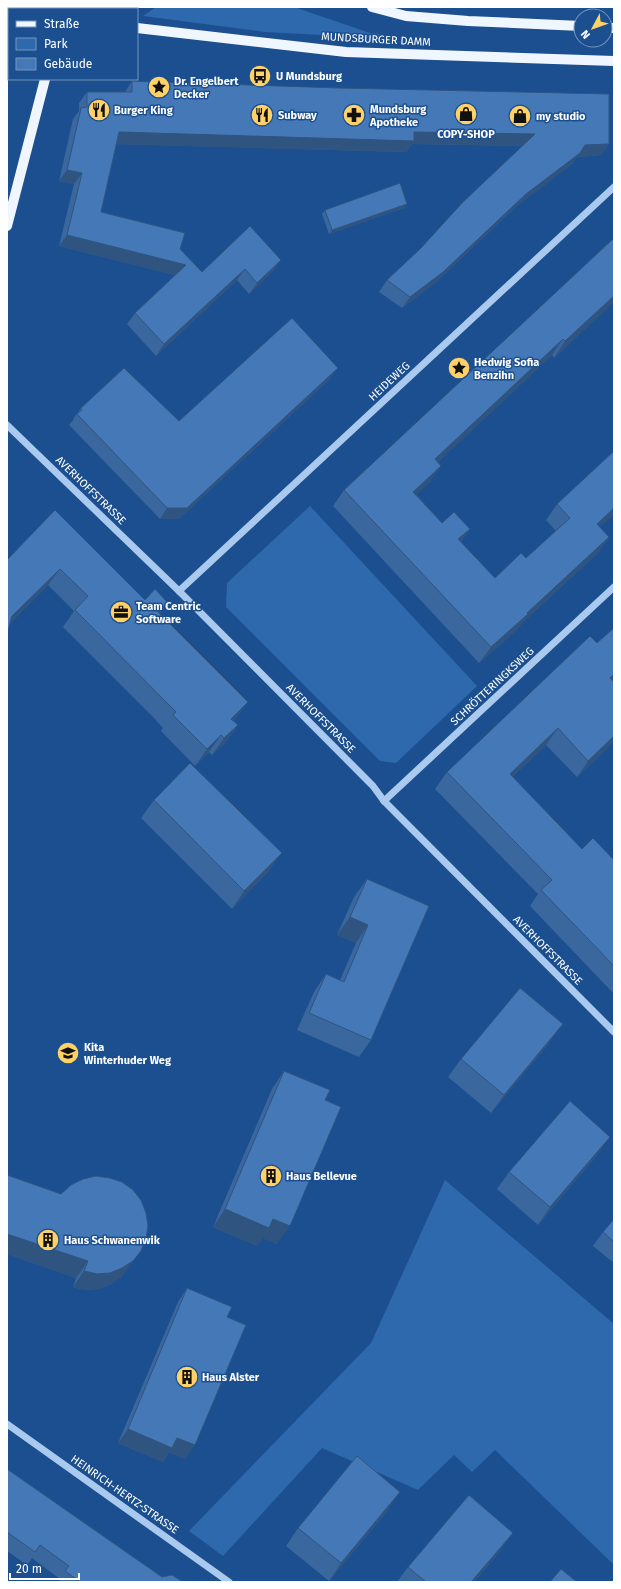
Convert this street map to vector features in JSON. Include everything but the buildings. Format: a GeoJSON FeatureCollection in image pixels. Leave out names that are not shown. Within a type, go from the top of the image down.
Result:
{"type":"FeatureCollection","features":[{"type":"Feature","properties":{"kind":"main road"},"geometry":{"type":"LineString","coordinates":[[7,8],[28,7]]}},
{"type":"Feature","properties":{"kind":"main road"},"geometry":{"type":"LineString","coordinates":[[372,7],[406,16],[468,22],[573,26]]}},
{"type":"Feature","properties":{"kind":"main road","name":"MUNDSBURGER DAMM"},"geometry":{"type":"LineString","coordinates":[[138,28],[346,52],[613,62]]}},
{"type":"Feature","properties":{"kind":"main road"},"geometry":{"type":"LineString","coordinates":[[7,226],[45,80]]}},
{"type":"Feature","properties":{"kind":"street","name":"HEIDEWEG"},"geometry":{"type":"LineString","coordinates":[[178,591],[614,187]]}},
{"type":"Feature","properties":{"kind":"street","name":"AVERHOFFSTRASSE"},"geometry":{"type":"LineString","coordinates":[[7,425],[178,591],[373,786],[384,801],[614,1032]]}},
{"type":"Feature","properties":{"kind":"street","name":"SCHRÖTTERINGKSWEG"},"geometry":{"type":"LineString","coordinates":[[384,801],[614,587]]}},
{"type":"Feature","properties":{"kind":"street","name":"HEINRICH-HERTZ-STRASSE"},"geometry":{"type":"LineString","coordinates":[[7,1424],[229,1582]]}},
{"type":"Feature","properties":{"kind":"green space"},"geometry":{"type":"Polygon","coordinates":[[[156,7],[294,7],[370,33],[380,34],[377,38],[265,32],[143,16],[156,7]]]}},
{"type":"Feature","properties":{"kind":"green space"},"geometry":{"type":"Polygon","coordinates":[[[310,506],[477,686],[396,763],[380,761],[226,607],[227,583],[310,506]]]}},
{"type":"Feature","properties":{"kind":"green space"},"geometry":{"type":"Polygon","coordinates":[[[445,1180],[614,1324],[614,1565],[495,1450],[472,1472],[454,1455],[418,1490],[322,1448],[223,1556],[189,1531],[371,1343],[445,1180]]]}},
{"type":"Feature","properties":{"kind":"place","name":"U Mundsburg"},"geometry":{"type":"Point","coordinates":[260,76]}},
{"type":"Feature","properties":{"kind":"place","name":"Dr. Engelbert Decker"},"geometry":{"type":"Point","coordinates":[159,87]}},
{"type":"Feature","properties":{"kind":"place","name":"Burger King"},"geometry":{"type":"Point","coordinates":[99,110]}},
{"type":"Feature","properties":{"kind":"place","name":"COPY-SHOP"},"geometry":{"type":"Point","coordinates":[466,114]}},
{"type":"Feature","properties":{"kind":"place","name":"Subway"},"geometry":{"type":"Point","coordinates":[262,115]}},
{"type":"Feature","properties":{"kind":"place","name":"Mundsburg Apotheke"},"geometry":{"type":"Point","coordinates":[354,115]}},
{"type":"Feature","properties":{"kind":"place","name":"my studio"},"geometry":{"type":"Point","coordinates":[520,116]}},
{"type":"Feature","properties":{"kind":"place","name":"Hedwig Sofia Benzihn"},"geometry":{"type":"Point","coordinates":[459,368]}},
{"type":"Feature","properties":{"kind":"place","name":"Team Centric Software"},"geometry":{"type":"Point","coordinates":[121,612]}},
{"type":"Feature","properties":{"kind":"place","name":"Kita Winterhuder Weg"},"geometry":{"type":"Point","coordinates":[68,1053]}},
{"type":"Feature","properties":{"kind":"place","name":"Haus Bellevue"},"geometry":{"type":"Point","coordinates":[271,1176]}},
{"type":"Feature","properties":{"kind":"place","name":"Haus Schwanenwik"},"geometry":{"type":"Point","coordinates":[48,1240]}},
{"type":"Feature","properties":{"kind":"place","name":"Haus Alster"},"geometry":{"type":"Point","coordinates":[187,1377]}}]}
